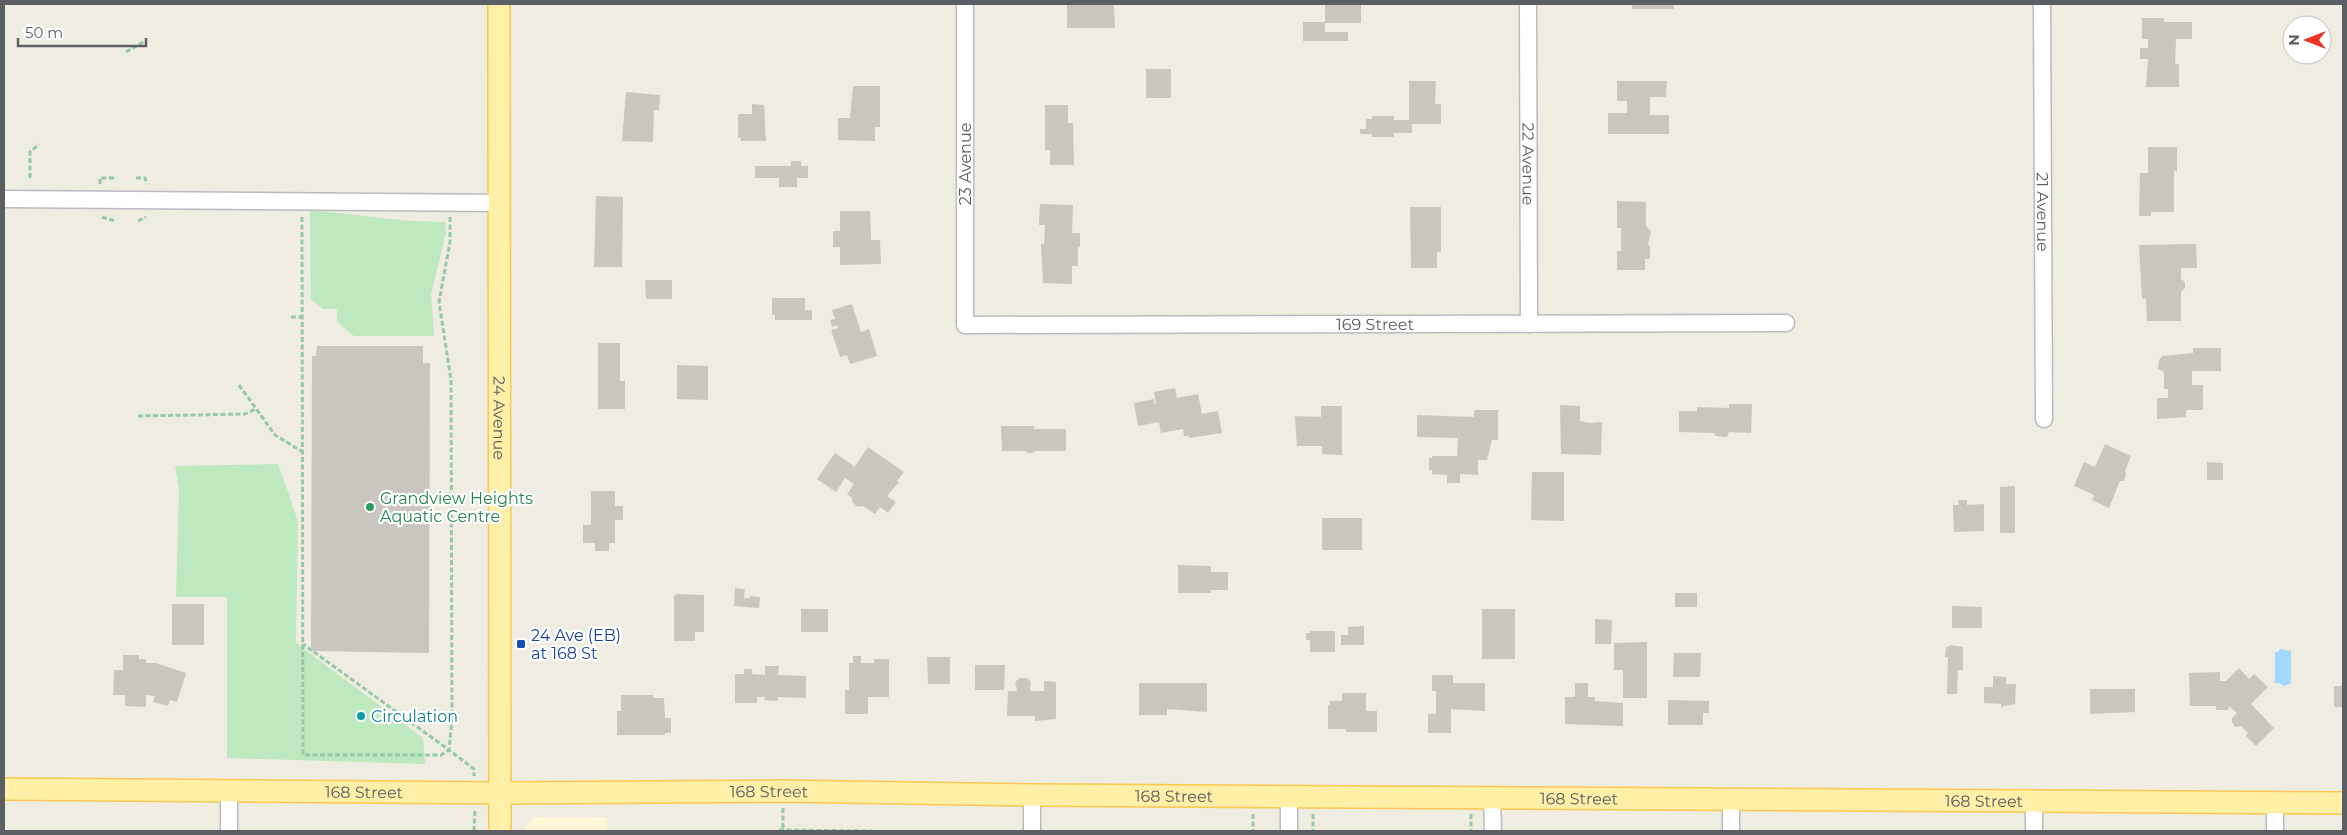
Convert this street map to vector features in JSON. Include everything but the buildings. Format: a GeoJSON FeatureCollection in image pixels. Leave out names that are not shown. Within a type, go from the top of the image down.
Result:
{"type":"FeatureCollection","features":[{"type":"Feature","properties":{"kind":"main road","name":"24 Avenue"},"geometry":{"type":"LineString","coordinates":[[499,4],[500,831]]}},
{"type":"Feature","properties":{"kind":"main road","name":"168 Street"},"geometry":{"type":"LineString","coordinates":[[4,789],[500,793],[782,791],[1032,795],[2343,803]]}},
{"type":"Feature","properties":{"kind":"street","name":"23 Avenue"},"geometry":{"type":"LineString","coordinates":[[965,4],[965,325]]}},
{"type":"Feature","properties":{"kind":"street","name":"22 Avenue"},"geometry":{"type":"LineString","coordinates":[[1528,4],[1529,324]]}},
{"type":"Feature","properties":{"kind":"street","name":"21 Avenue"},"geometry":{"type":"LineString","coordinates":[[2042,4],[2044,419]]}},
{"type":"Feature","properties":{"kind":"street"},"geometry":{"type":"LineString","coordinates":[[4,199],[500,203]]}},
{"type":"Feature","properties":{"kind":"street","name":"169 Street"},"geometry":{"type":"LineString","coordinates":[[965,325],[1786,323]]}},
{"type":"Feature","properties":{"kind":"street"},"geometry":{"type":"LineString","coordinates":[[229,791],[229,831]]}},
{"type":"Feature","properties":{"kind":"street"},"geometry":{"type":"LineString","coordinates":[[1032,795],[1032,831]]}},
{"type":"Feature","properties":{"kind":"street"},"geometry":{"type":"LineString","coordinates":[[1289,796],[1289,831]]}},
{"type":"Feature","properties":{"kind":"street"},"geometry":{"type":"LineString","coordinates":[[1492,798],[1492,831]]}},
{"type":"Feature","properties":{"kind":"street"},"geometry":{"type":"LineString","coordinates":[[1731,799],[1731,831]]}},
{"type":"Feature","properties":{"kind":"street"},"geometry":{"type":"LineString","coordinates":[[2034,801],[2034,831]]}},
{"type":"Feature","properties":{"kind":"street"},"geometry":{"type":"LineString","coordinates":[[2275,802],[2275,831]]}},
{"type":"Feature","properties":{"kind":"path"},"geometry":{"type":"LineString","coordinates":[[126,52],[145,41]]}},
{"type":"Feature","properties":{"kind":"path"},"geometry":{"type":"LineString","coordinates":[[30,178],[30,152],[39,144]]}},
{"type":"Feature","properties":{"kind":"path"},"geometry":{"type":"LineString","coordinates":[[100,190],[100,178],[115,178]]}},
{"type":"Feature","properties":{"kind":"path"},"geometry":{"type":"LineString","coordinates":[[302,202],[303,755],[441,755],[449,750]]}},
{"type":"Feature","properties":{"kind":"path"},"geometry":{"type":"LineString","coordinates":[[449,750],[452,718],[451,380],[439,302],[450,242],[450,203]]}},
{"type":"Feature","properties":{"kind":"path"},"geometry":{"type":"LineString","coordinates":[[290,318],[301,318]]}},
{"type":"Feature","properties":{"kind":"path"},"geometry":{"type":"LineString","coordinates":[[239,385],[275,436],[301,452]]}},
{"type":"Feature","properties":{"kind":"path"},"geometry":{"type":"LineString","coordinates":[[138,416],[245,414],[256,409]]}},
{"type":"Feature","properties":{"kind":"path"},"geometry":{"type":"LineString","coordinates":[[303,644],[474,769]]}},
{"type":"Feature","properties":{"kind":"path"},"geometry":{"type":"LineString","coordinates":[[474,831],[475,817]]}},
{"type":"Feature","properties":{"kind":"path"},"geometry":{"type":"LineString","coordinates":[[779,830],[872,831]]}},
{"type":"Feature","properties":{"kind":"shaded area"},"geometry":{"type":"Polygon","coordinates":[[[533,817],[607,817],[607,831],[523,831],[533,817]]]}},
{"type":"Feature","properties":{"kind":"green space"},"geometry":{"type":"Polygon","coordinates":[[[310,210],[410,221],[445,222],[446,233],[431,294],[434,336],[354,336],[337,322],[337,309],[323,309],[311,299],[310,210]]]}},
{"type":"Feature","properties":{"kind":"green space"},"geometry":{"type":"Polygon","coordinates":[[[278,464],[298,521],[296,643],[423,738],[425,764],[227,758],[227,597],[176,597],[179,489],[175,466],[278,464]]]}},
{"type":"Feature","properties":{"kind":"water"},"geometry":{"type":"Polygon","coordinates":[[[2280,649],[2291,651],[2291,683],[2284,686],[2275,683],[2275,652],[2278,652],[2280,649]]]}},
{"type":"Feature","properties":{"kind":"place","name":"Grandview Heights Aquatic Centre"},"geometry":{"type":"Point","coordinates":[370,507]}},
{"type":"Feature","properties":{"kind":"place","name":"24 Ave (EB) at 168 St"},"geometry":{"type":"Point","coordinates":[521,644]}},
{"type":"Feature","properties":{"kind":"place","name":"Circulation"},"geometry":{"type":"Point","coordinates":[361,716]}}]}
